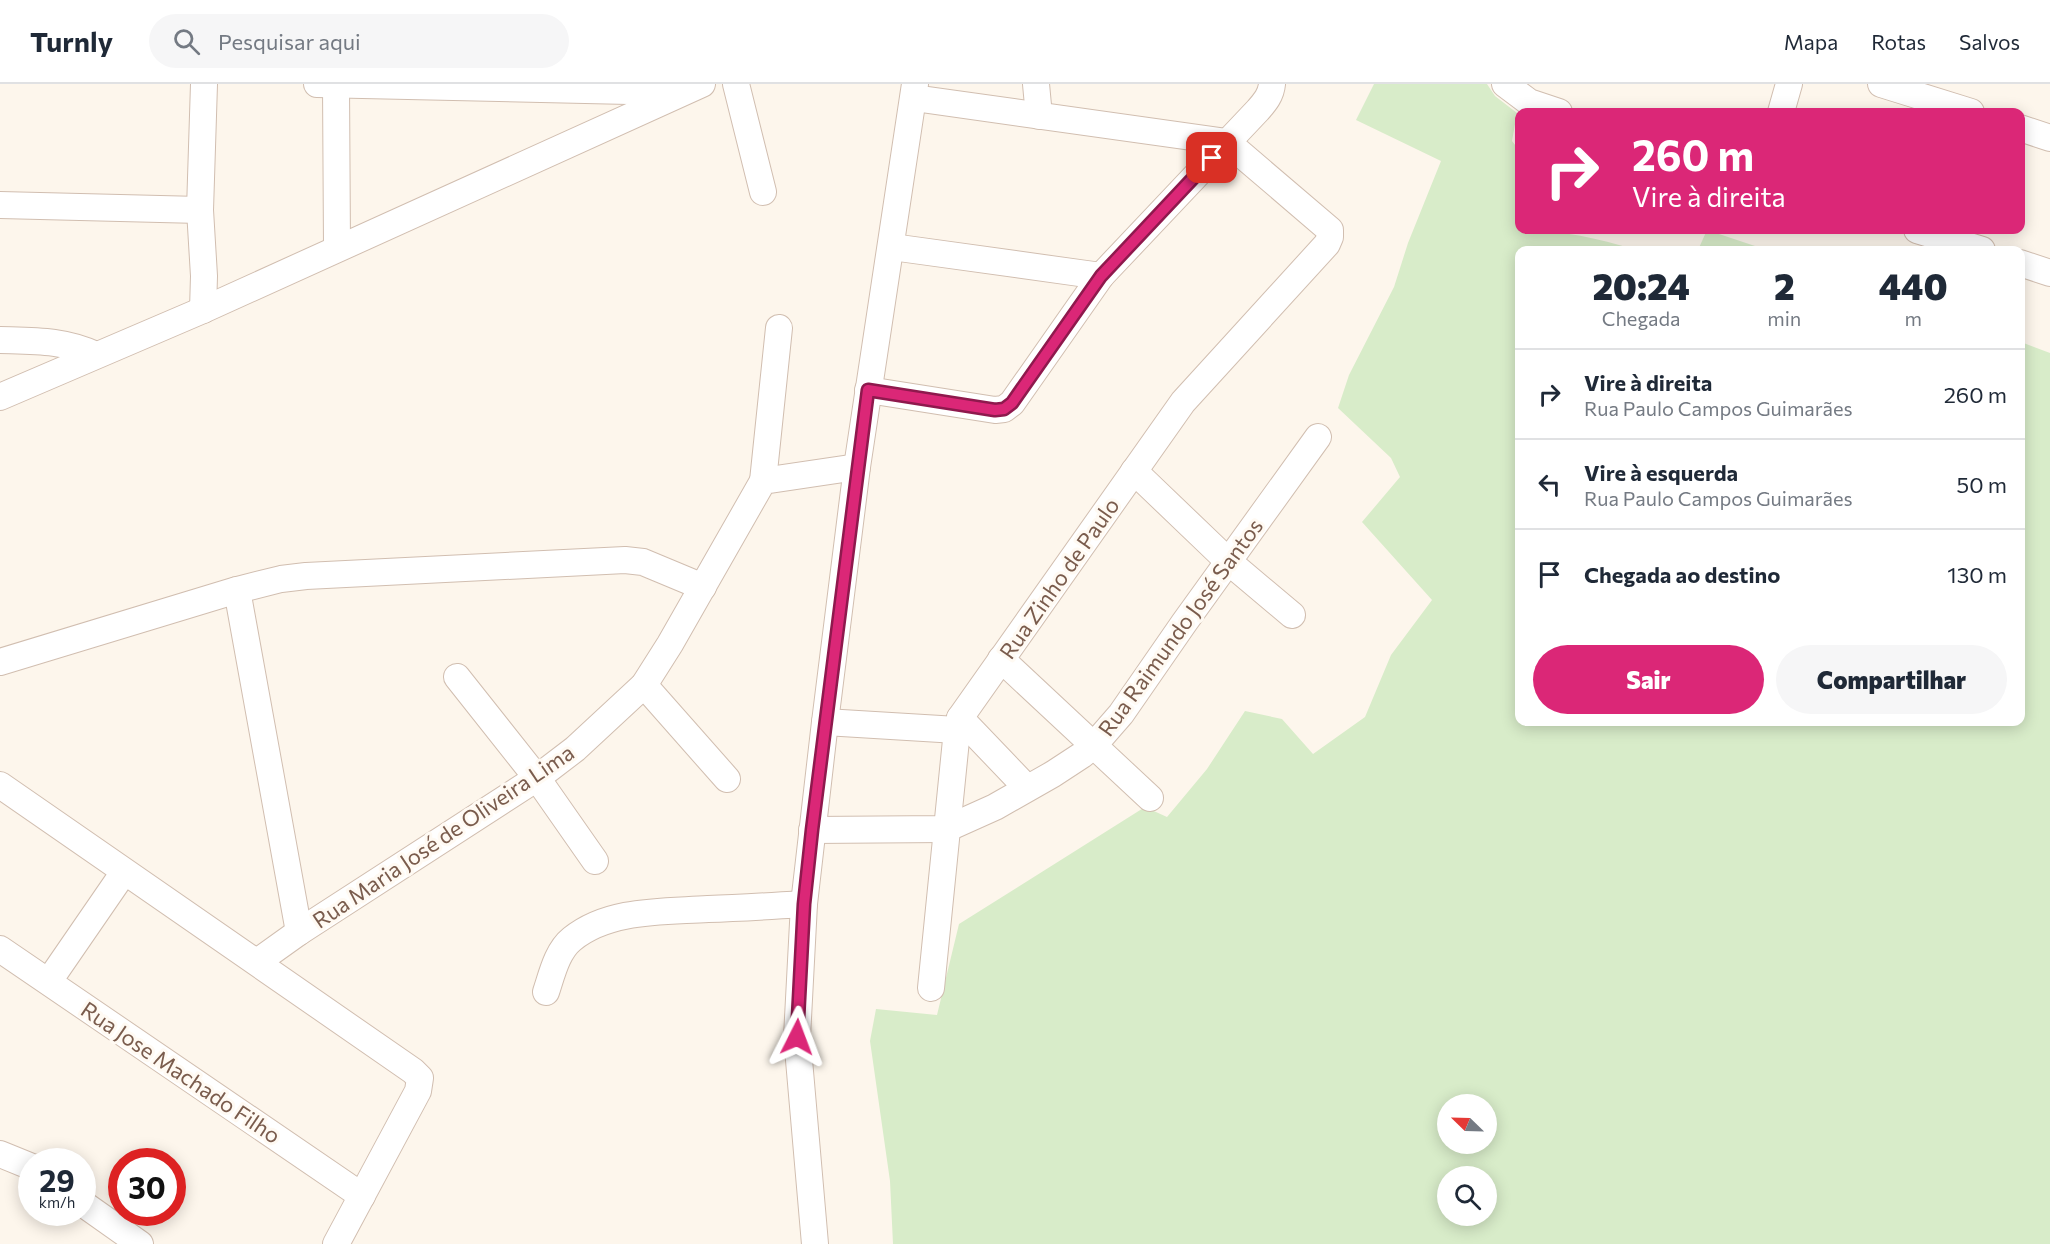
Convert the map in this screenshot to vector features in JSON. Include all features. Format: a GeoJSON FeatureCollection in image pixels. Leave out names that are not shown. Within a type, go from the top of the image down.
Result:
{"type":"FeatureCollection","features":[{"type":"Feature","properties":{"kind":"street"},"geometry":{"type":"LineString","coordinates":[[203,309],[204,276],[200,210],[204,84]]}},
{"type":"Feature","properties":{"kind":"street"},"geometry":{"type":"LineString","coordinates":[[736,84],[763,192]]}},
{"type":"Feature","properties":{"kind":"street"},"geometry":{"type":"LineString","coordinates":[[1036,84],[1039,116]]}},
{"type":"Feature","properties":{"kind":"street"},"geometry":{"type":"LineString","coordinates":[[868,390],[995,410],[1004,409],[1012,403],[1101,276],[1267,99],[1272,84]]}},
{"type":"Feature","properties":{"kind":"street"},"geometry":{"type":"LineString","coordinates":[[1504,84],[1528,102],[1547,108]]}},
{"type":"Feature","properties":{"kind":"street"},"geometry":{"type":"LineString","coordinates":[[1782,108],[1790,84]]}},
{"type":"Feature","properties":{"kind":"street"},"geometry":{"type":"LineString","coordinates":[[1881,84],[1958,108]]}},
{"type":"Feature","properties":{"kind":"street"},"geometry":{"type":"LineString","coordinates":[[338,247],[326,85],[691,88]]}},
{"type":"Feature","properties":{"kind":"street"},"geometry":{"type":"LineString","coordinates":[[0,397],[203,309],[691,88]]}},
{"type":"Feature","properties":{"kind":"street"},"geometry":{"type":"LineString","coordinates":[[815,1244],[797,1037],[804,904],[868,390],[892,247],[914,91],[1039,116],[1227,142]]}},
{"type":"Feature","properties":{"kind":"street"},"geometry":{"type":"LineString","coordinates":[[2025,130],[2050,138]]}},
{"type":"Feature","properties":{"kind":"street","name":"Rua Zinho de Paulo"},"geometry":{"type":"LineString","coordinates":[[931,988],[958,724],[1001,658],[1091,535],[1183,402],[1327,244],[1330,230],[1227,142]]}},
{"type":"Feature","properties":{"kind":"street"},"geometry":{"type":"LineString","coordinates":[[0,205],[200,210]]}},
{"type":"Feature","properties":{"kind":"street"},"geometry":{"type":"LineString","coordinates":[[1959,236],[1975,246]]}},
{"type":"Feature","properties":{"kind":"street"},"geometry":{"type":"LineString","coordinates":[[892,247],[1101,276]]}},
{"type":"Feature","properties":{"kind":"street"},"geometry":{"type":"LineString","coordinates":[[2025,265],[2050,273]]}},
{"type":"Feature","properties":{"kind":"street"},"geometry":{"type":"LineString","coordinates":[[779,328],[763,481],[858,467]]}},
{"type":"Feature","properties":{"kind":"street"},"geometry":{"type":"LineString","coordinates":[[0,340],[59,342],[80,347],[96,355]]}},
{"type":"Feature","properties":{"kind":"street","name":"Rua Raimundo José Santos"},"geometry":{"type":"LineString","coordinates":[[812,830],[946,829],[995,807],[1053,774],[1094,745],[1121,714],[1318,437]]}},
{"type":"Feature","properties":{"kind":"street"},"geometry":{"type":"LineString","coordinates":[[1134,471],[1229,562],[1292,615]]}},
{"type":"Feature","properties":{"kind":"street","name":"Rua Maria José de Oliveira Lima"},"geometry":{"type":"LineString","coordinates":[[257,962],[299,932],[537,778],[575,749],[644,685],[763,481]]}},
{"type":"Feature","properties":{"kind":"street"},"geometry":{"type":"LineString","coordinates":[[0,662],[237,590],[281,579],[306,576],[625,560],[643,562],[703,587]]}},
{"type":"Feature","properties":{"kind":"street"},"geometry":{"type":"LineString","coordinates":[[237,590],[299,932]]}},
{"type":"Feature","properties":{"kind":"street"},"geometry":{"type":"LineString","coordinates":[[1001,658],[1150,798]]}},
{"type":"Feature","properties":{"kind":"street"},"geometry":{"type":"LineString","coordinates":[[457,677],[537,778],[595,861]]}},
{"type":"Feature","properties":{"kind":"street"},"geometry":{"type":"LineString","coordinates":[[644,685],[727,779]]}},
{"type":"Feature","properties":{"kind":"street"},"geometry":{"type":"LineString","coordinates":[[825,722],[958,724],[1027,788]]}},
{"type":"Feature","properties":{"kind":"street"},"geometry":{"type":"LineString","coordinates":[[0,785],[257,962],[420,1078],[418,1091],[336,1244]]}},
{"type":"Feature","properties":{"kind":"street"},"geometry":{"type":"LineString","coordinates":[[49,981],[124,872]]}},
{"type":"Feature","properties":{"kind":"street"},"geometry":{"type":"LineString","coordinates":[[546,992],[560,954],[570,940],[605,920],[648,913],[804,904]]}},
{"type":"Feature","properties":{"kind":"street","name":"Rua Jose Machado Filho"},"geometry":{"type":"LineString","coordinates":[[0,949],[362,1196]]}},
{"type":"Feature","properties":{"kind":"street"},"geometry":{"type":"LineString","coordinates":[[0,1154],[18,1161]]}},
{"type":"Feature","properties":{"kind":"street"},"geometry":{"type":"LineString","coordinates":[[96,1213],[140,1244]]}},
{"type":"Feature","properties":{"kind":"green space"},"geometry":{"type":"Polygon","coordinates":[[[1374,84],[1487,84],[1495,96],[1515,111],[1512,141],[1515,145],[1515,234],[1571,234],[1621,246],[1515,246],[1515,726],[2025,726],[2025,344],[2050,353],[2050,1244],[893,1244],[890,1181],[870,1041],[876,1009],[937,1015],[959,924],[1145,807],[1167,817],[1207,769],[1245,711],[1282,719],[1313,754],[1365,717],[1391,655],[1432,600],[1362,522],[1400,477],[1391,458],[1338,408],[1349,375],[1394,287],[1408,243],[1441,161],[1356,120],[1374,84]]]}},
{"type":"Feature","properties":{"kind":"green space"},"geometry":{"type":"Polygon","coordinates":[[[1705,234],[1719,234],[1755,246],[1700,246],[1705,234]]]}},
{"type":"Feature","properties":{"kind":"route"},"geometry":{"type":"LineString","coordinates":[[797,1037],[804,904],[812,830],[868,390],[995,410],[1004,409],[1012,403],[1101,276],[1212,158]]}}]}
